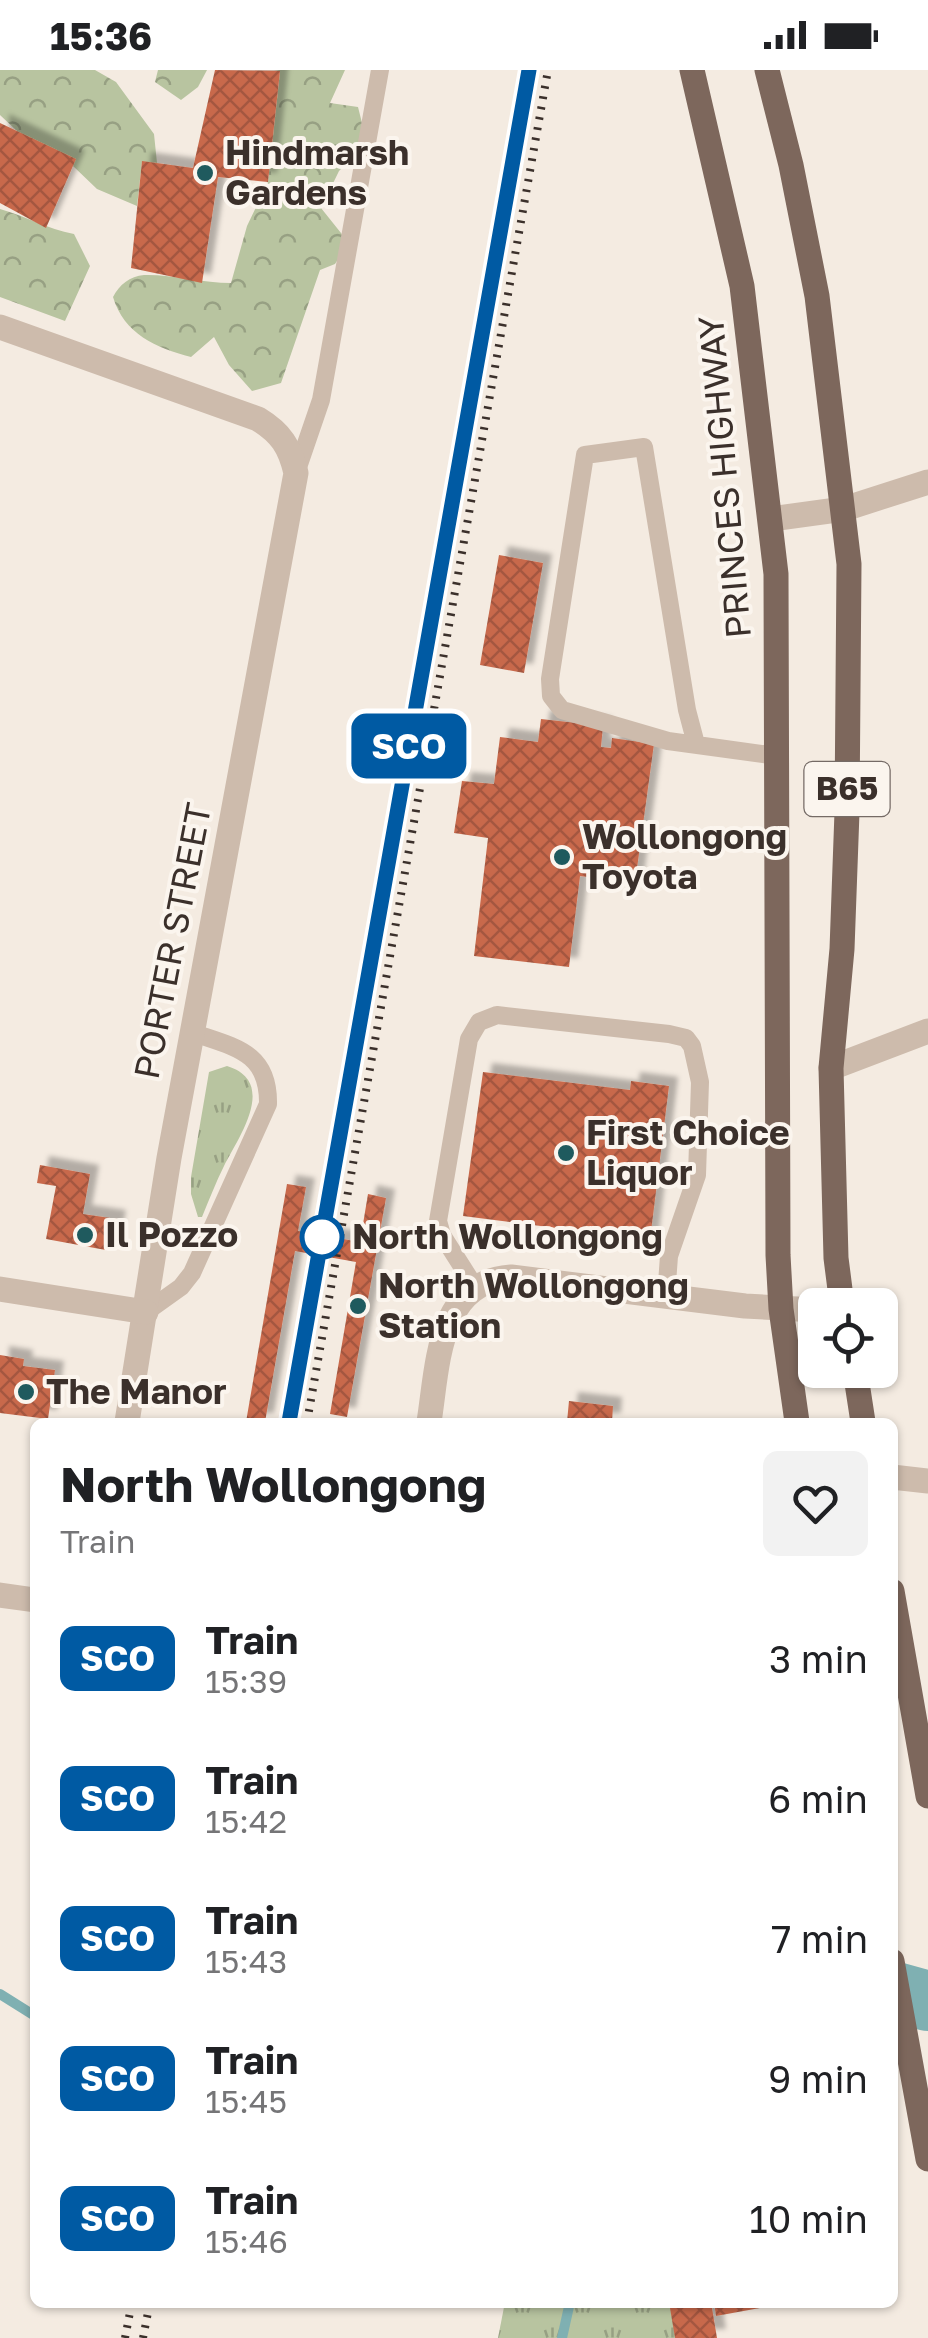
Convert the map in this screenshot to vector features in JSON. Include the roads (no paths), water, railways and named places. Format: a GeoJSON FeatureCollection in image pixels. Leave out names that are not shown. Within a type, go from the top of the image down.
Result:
{"type":"FeatureCollection","features":[{"type":"Feature","properties":{"kind":"main road","name":"PRINCES HIGHWAY"},"geometry":{"type":"LineString","coordinates":[[692,70],[742,286],[776,574],[775,967],[781,1309],[795,1418]]}},
{"type":"Feature","properties":{"kind":"main road","name":"B65"},"geometry":{"type":"LineString","coordinates":[[767,70],[817,296],[849,564],[847,812],[842,950],[831,1068],[840,1288]]}},
{"type":"Feature","properties":{"kind":"main road"},"geometry":{"type":"LineString","coordinates":[[858,1388],[862,1418]]}},
{"type":"Feature","properties":{"kind":"main road"},"geometry":{"type":"LineString","coordinates":[[898,1625],[928,1796]]}},
{"type":"Feature","properties":{"kind":"main road"},"geometry":{"type":"LineString","coordinates":[[898,1993],[928,2160]]}},
{"type":"Feature","properties":{"kind":"street"},"geometry":{"type":"LineString","coordinates":[[0,327],[258,419],[282,437],[296,473]]}},
{"type":"Feature","properties":{"kind":"street","name":"PORTER STREET"},"geometry":{"type":"LineString","coordinates":[[128,1418],[192,1032],[296,473]]}},
{"type":"Feature","properties":{"kind":"street"},"geometry":{"type":"LineString","coordinates":[[771,519],[844,509],[928,482]]}},
{"type":"Feature","properties":{"kind":"street"},"geometry":{"type":"LineString","coordinates":[[831,1068],[928,1031]]}},
{"type":"Feature","properties":{"kind":"street"},"geometry":{"type":"LineString","coordinates":[[429,1418],[446,1328],[454,1309],[472,1290],[492,1280],[511,1277],[666,1298],[798,1310]]}},
{"type":"Feature","properties":{"kind":"street"},"geometry":{"type":"LineString","coordinates":[[0,1289],[146,1312]]}},
{"type":"Feature","properties":{"kind":"street"},"geometry":{"type":"LineString","coordinates":[[898,1478],[928,1480]]}},
{"type":"Feature","properties":{"kind":"street"},"geometry":{"type":"LineString","coordinates":[[0,1595],[30,1599]]}},
{"type":"Feature","properties":{"kind":"lane"},"geometry":{"type":"LineString","coordinates":[[296,473],[321,400],[380,70]]}},
{"type":"Feature","properties":{"kind":"lane"},"geometry":{"type":"LineString","coordinates":[[696,744],[687,710],[644,447],[585,455],[550,679],[551,696],[562,710],[668,741],[777,756]]}},
{"type":"Feature","properties":{"kind":"lane"},"geometry":{"type":"LineString","coordinates":[[472,1290],[438,1220],[469,1039],[478,1022],[497,1014],[670,1034],[686,1038],[692,1046],[700,1082],[697,1174],[670,1256],[666,1298]]}},
{"type":"Feature","properties":{"kind":"lane"},"geometry":{"type":"LineString","coordinates":[[146,1312],[181,1288],[192,1273],[268,1104],[265,1075],[258,1063],[236,1048],[192,1032]]}},
{"type":"Feature","properties":{"kind":"waterway"},"geometry":{"type":"LineString","coordinates":[[898,1993],[928,2001]]}},
{"type":"Feature","properties":{"kind":"waterway"},"geometry":{"type":"LineString","coordinates":[[0,1994],[30,2013]]}},
{"type":"Feature","properties":{"kind":"waterway"},"geometry":{"type":"LineString","coordinates":[[562,2338],[569,2308]]}},
{"type":"Feature","properties":{"kind":"railway"},"geometry":{"type":"LineString","coordinates":[[290,1418],[529,70]]}},
{"type":"Feature","properties":{"kind":"railway"},"geometry":{"type":"LineString","coordinates":[[308,1418],[548,70]]}},
{"type":"Feature","properties":{"kind":"railway"},"geometry":{"type":"LineString","coordinates":[[125,2338],[131,2308]]}},
{"type":"Feature","properties":{"kind":"railway"},"geometry":{"type":"LineString","coordinates":[[143,2338],[149,2308]]}},
{"type":"Feature","properties":{"kind":"train","name":"SCO"},"geometry":{"type":"LineString","coordinates":[[290,1418],[529,70]]}},
{"type":"Feature","properties":{"kind":"place","name":"Hindmarsh Gardens"},"geometry":{"type":"Point","coordinates":[205,173]}},
{"type":"Feature","properties":{"kind":"place","name":"Wollongong Toyota"},"geometry":{"type":"Point","coordinates":[562,857]}},
{"type":"Feature","properties":{"kind":"place","name":"First Choice Liquor"},"geometry":{"type":"Point","coordinates":[566,1153]}},
{"type":"Feature","properties":{"kind":"place","name":"Il Pozzo"},"geometry":{"type":"Point","coordinates":[85,1235]}},
{"type":"Feature","properties":{"kind":"place","name":"North Wollongong"},"geometry":{"type":"Point","coordinates":[322,1237]}},
{"type":"Feature","properties":{"kind":"place","name":"North Wollongong Station"},"geometry":{"type":"Point","coordinates":[358,1306]}},
{"type":"Feature","properties":{"kind":"place","name":"The Manor"},"geometry":{"type":"Point","coordinates":[26,1392]}}]}
